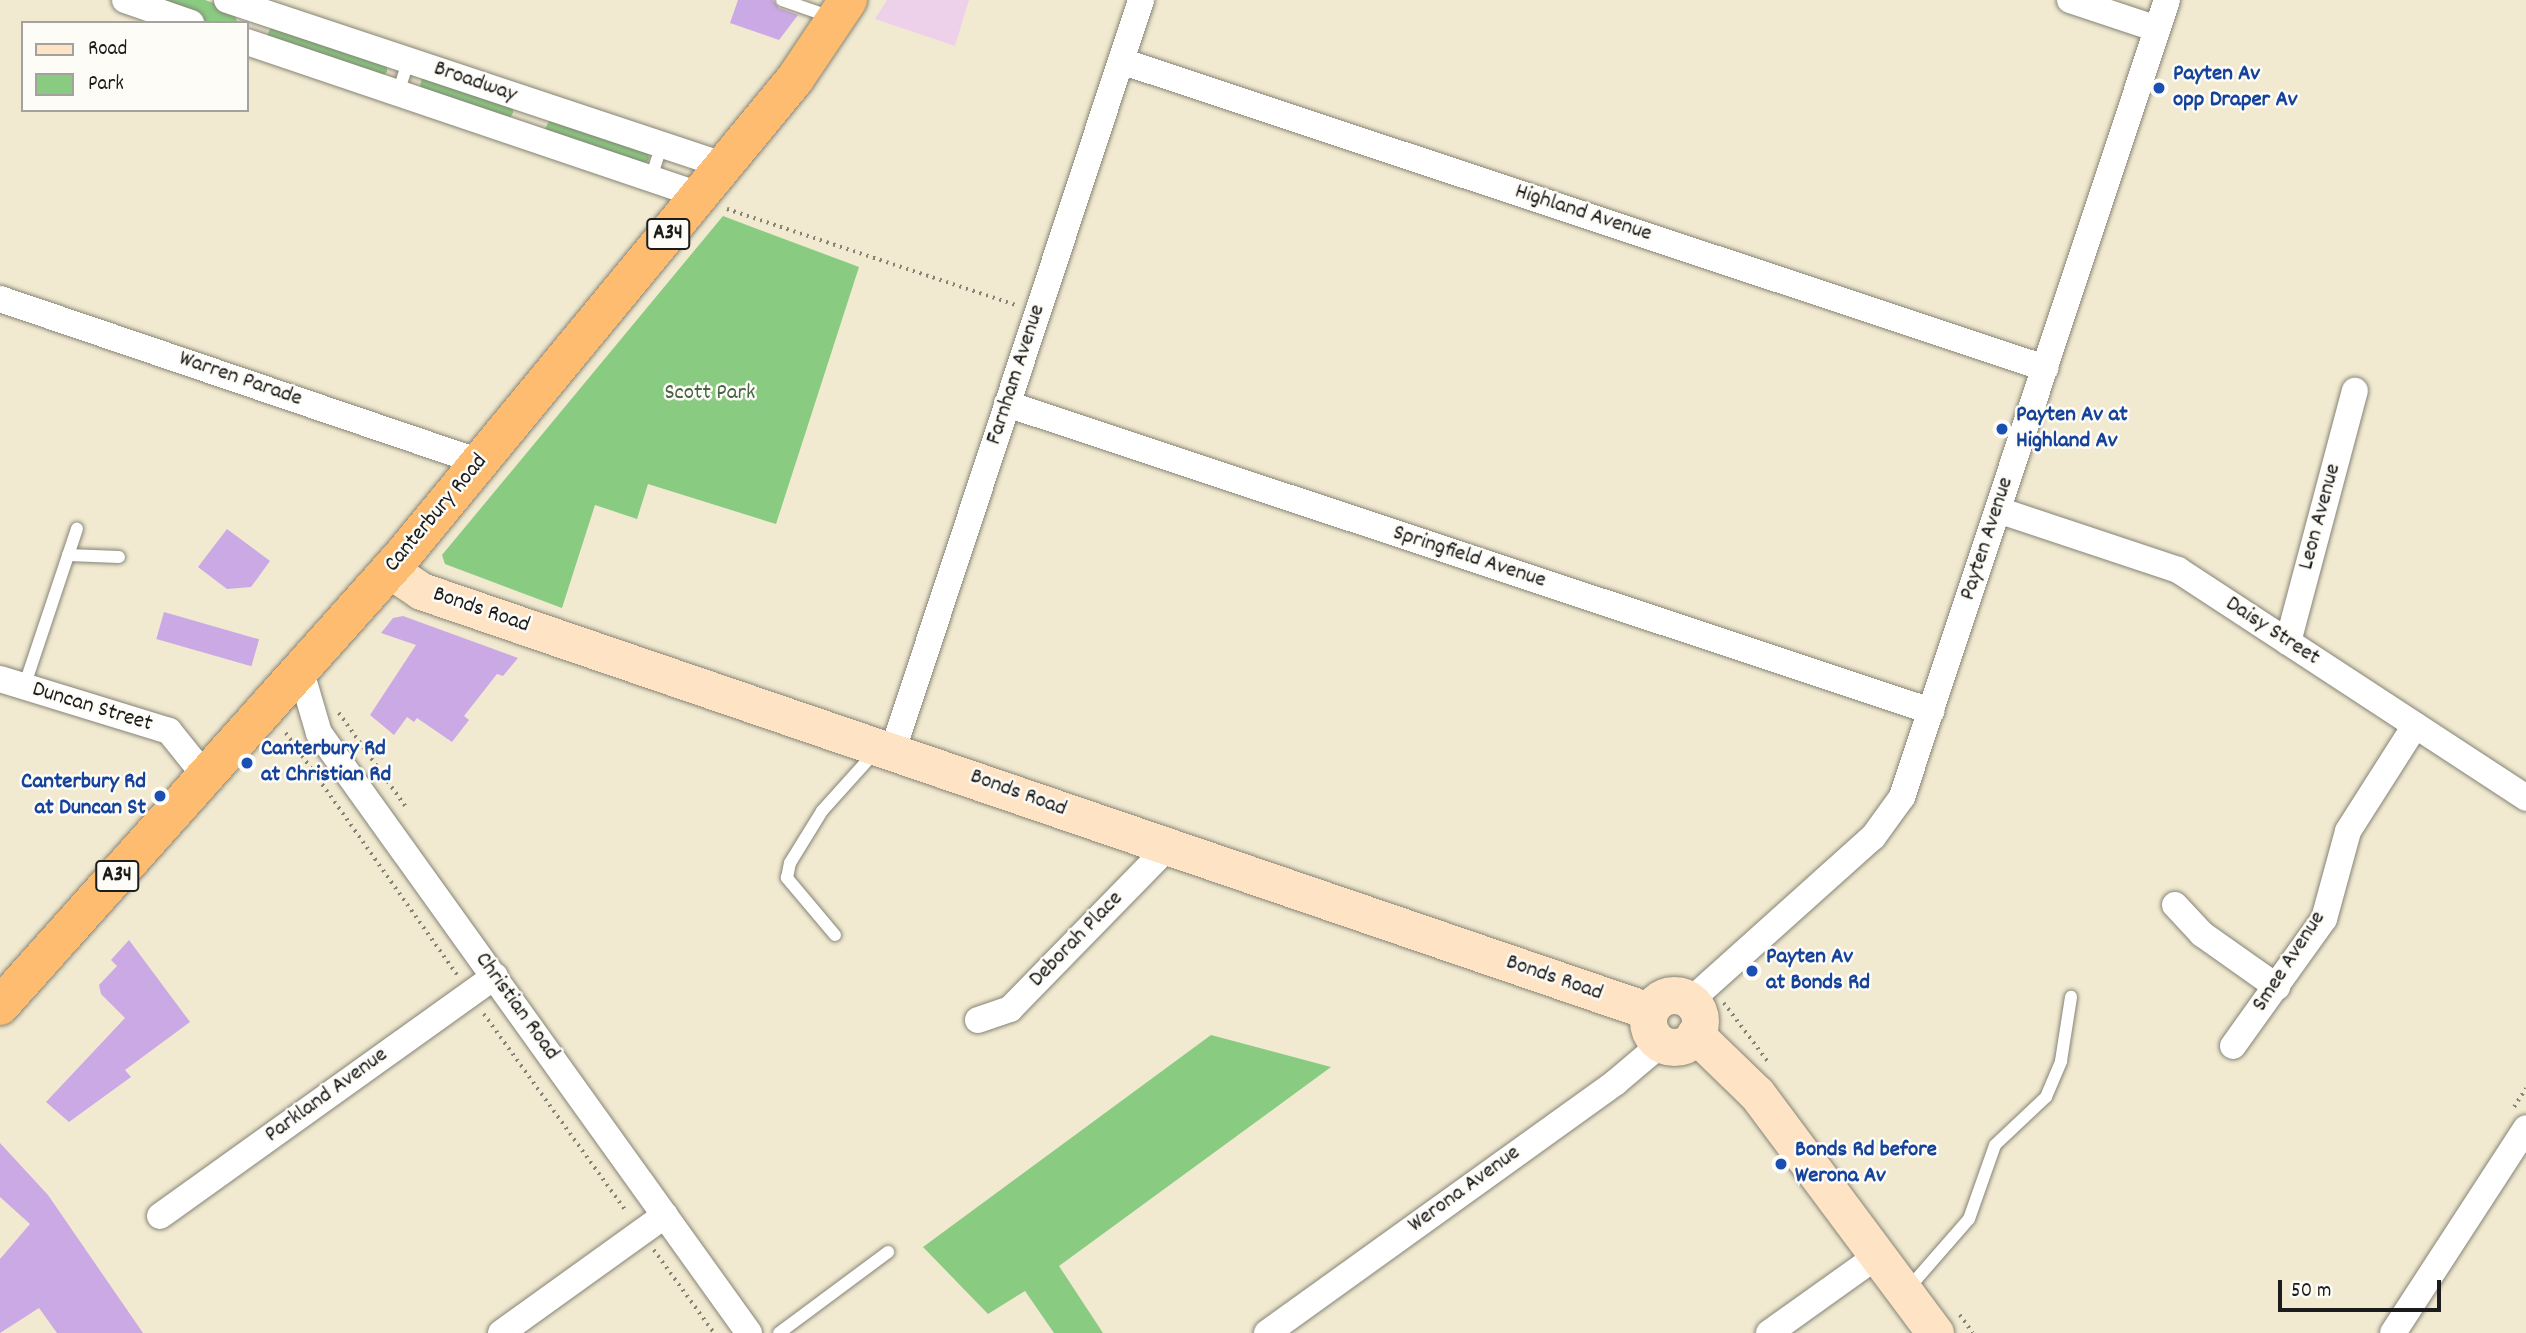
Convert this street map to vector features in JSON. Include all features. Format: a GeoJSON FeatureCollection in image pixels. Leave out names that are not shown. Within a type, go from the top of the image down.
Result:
{"type":"FeatureCollection","features":[{"type":"Feature","properties":{"kind":"highway","name":"Canterbury Road"},"geometry":{"type":"LineString","coordinates":[[0,1006],[301,672],[480,462],[712,202],[723,165],[794,79],[842,9]]}},
{"type":"Feature","properties":{"kind":"main road","name":"Bonds Road"},"geometry":{"type":"LineString","coordinates":[[390,570],[421,591],[887,748],[1674,1023],[1724,1057],[1757,1094],[1935,1333]]}},
{"type":"Feature","properties":{"kind":"street"},"geometry":{"type":"LineString","coordinates":[[125,0],[185,21]]}},
{"type":"Feature","properties":{"kind":"street","name":"Broadway"},"geometry":{"type":"LineString","coordinates":[[228,0],[245,21]]}},
{"type":"Feature","properties":{"kind":"street","name":"Farnham Avenue"},"geometry":{"type":"LineString","coordinates":[[887,748],[1007,404],[1141,0]]}},
{"type":"Feature","properties":{"kind":"street"},"geometry":{"type":"LineString","coordinates":[[2070,0],[2157,29]]}},
{"type":"Feature","properties":{"kind":"street","name":"Payten Avenue"},"geometry":{"type":"LineString","coordinates":[[1674,1023],[1883,827],[1902,797],[2167,0]]}},
{"type":"Feature","properties":{"kind":"street","name":"Broadway"},"geometry":{"type":"LineString","coordinates":[[251,29],[409,61],[651,178],[712,202]]}},
{"type":"Feature","properties":{"kind":"street","name":"Broadway"},"geometry":{"type":"LineString","coordinates":[[251,29],[398,93],[662,144],[723,165]]}},
{"type":"Feature","properties":{"kind":"street","name":"Highland Avenue"},"geometry":{"type":"LineString","coordinates":[[1121,61],[2045,368]]}},
{"type":"Feature","properties":{"kind":"street","name":"Warren Parade"},"geometry":{"type":"LineString","coordinates":[[0,299],[480,462]]}},
{"type":"Feature","properties":{"kind":"street","name":"Leon Avenue"},"geometry":{"type":"LineString","coordinates":[[2288,642],[2355,391]]}},
{"type":"Feature","properties":{"kind":"street","name":"Springfield Avenue"},"geometry":{"type":"LineString","coordinates":[[1007,404],[1931,711]]}},
{"type":"Feature","properties":{"kind":"street","name":"Daisy Street"},"geometry":{"type":"LineString","coordinates":[[1998,510],[2178,570],[2526,798]]}},
{"type":"Feature","properties":{"kind":"street","name":"Christian Road"},"geometry":{"type":"LineString","coordinates":[[301,672],[319,733],[749,1333]]}},
{"type":"Feature","properties":{"kind":"street","name":"Duncan Street"},"geometry":{"type":"LineString","coordinates":[[12,683],[169,731],[206,777]]}},
{"type":"Feature","properties":{"kind":"street","name":"Smee Avenue"},"geometry":{"type":"LineString","coordinates":[[2233,1046],[2324,919],[2348,831],[2415,726]]}},
{"type":"Feature","properties":{"kind":"street","name":"Deborah Place"},"geometry":{"type":"LineString","coordinates":[[978,1020],[1010,1009],[1168,847]]}},
{"type":"Feature","properties":{"kind":"street"},"geometry":{"type":"LineString","coordinates":[[2175,905],[2202,934],[2277,987]]}},
{"type":"Feature","properties":{"kind":"street","name":"Parkland Avenue"},"geometry":{"type":"LineString","coordinates":[[160,1216],[495,976]]}},
{"type":"Feature","properties":{"kind":"street","name":"Werona Avenue"},"geometry":{"type":"LineString","coordinates":[[1267,1333],[1625,1076],[1674,1023]]}},
{"type":"Feature","properties":{"kind":"street"},"geometry":{"type":"LineString","coordinates":[[2393,1333],[2526,1128]]}},
{"type":"Feature","properties":{"kind":"street"},"geometry":{"type":"LineString","coordinates":[[500,1333],[665,1215]]}},
{"type":"Feature","properties":{"kind":"street"},"geometry":{"type":"LineString","coordinates":[[1769,1333],[1878,1256]]}},
{"type":"Feature","properties":{"kind":"lane"},"geometry":{"type":"LineString","coordinates":[[782,0],[842,9]]}},
{"type":"Feature","properties":{"kind":"lane"},"geometry":{"type":"LineString","coordinates":[[398,93],[409,61]]}},
{"type":"Feature","properties":{"kind":"lane"},"geometry":{"type":"LineString","coordinates":[[651,178],[662,144]]}},
{"type":"Feature","properties":{"kind":"lane"},"geometry":{"type":"LineString","coordinates":[[12,683],[77,529]]}},
{"type":"Feature","properties":{"kind":"lane"},"geometry":{"type":"LineString","coordinates":[[68,555],[119,557]]}},
{"type":"Feature","properties":{"kind":"lane"},"geometry":{"type":"LineString","coordinates":[[835,935],[787,878],[790,863],[822,811],[887,748]]}},
{"type":"Feature","properties":{"kind":"lane"},"geometry":{"type":"LineString","coordinates":[[1905,1293],[1969,1219],[1996,1145],[2046,1097],[2061,1061],[2071,997]]}},
{"type":"Feature","properties":{"kind":"lane"},"geometry":{"type":"LineString","coordinates":[[779,1333],[888,1252]]}},
{"type":"Feature","properties":{"kind":"path"},"geometry":{"type":"LineString","coordinates":[[712,202],[1037,312]]}},
{"type":"Feature","properties":{"kind":"path"},"geometry":{"type":"LineString","coordinates":[[331,702],[406,807]]}},
{"type":"Feature","properties":{"kind":"path"},"geometry":{"type":"LineString","coordinates":[[286,733],[714,1333]]}},
{"type":"Feature","properties":{"kind":"shaded area"},"geometry":{"type":"Polygon","coordinates":[[[887,0],[969,0],[955,46],[875,19],[887,0]]]}},
{"type":"Feature","properties":{"kind":"green space"},"geometry":{"type":"Polygon","coordinates":[[[143,0],[205,0],[232,9],[237,21],[205,21],[143,0]]]}},
{"type":"Feature","properties":{"kind":"green space"},"geometry":{"type":"Polygon","coordinates":[[[272,25],[387,65],[387,72],[384,75],[267,36],[272,25]]]}},
{"type":"Feature","properties":{"kind":"green space"},"geometry":{"type":"Polygon","coordinates":[[[423,75],[513,106],[513,113],[510,118],[419,89],[423,75]]]}},
{"type":"Feature","properties":{"kind":"green space"},"geometry":{"type":"Polygon","coordinates":[[[550,119],[648,152],[649,159],[645,164],[545,129],[550,119]]]}},
{"type":"Feature","properties":{"kind":"green space","name":"Scott Park"},"geometry":{"type":"Polygon","coordinates":[[[723,216],[859,267],[776,524],[648,484],[637,519],[595,505],[562,608],[445,564],[442,555],[723,216]]]}},
{"type":"Feature","properties":{"kind":"green space"},"geometry":{"type":"Polygon","coordinates":[[[1211,1035],[1331,1067],[1059,1266],[1103,1333],[1054,1333],[1025,1291],[988,1314],[923,1247],[1211,1035]]]}},
{"type":"Feature","properties":{"kind":"building"},"geometry":{"type":"Polygon","coordinates":[[[738,0],[773,0],[779,8],[798,15],[779,40],[730,23],[738,0]]]}},
{"type":"Feature","properties":{"kind":"building"},"geometry":{"type":"Polygon","coordinates":[[[227,529],[270,561],[251,587],[227,589],[198,567],[227,529]]]}},
{"type":"Feature","properties":{"kind":"building"},"geometry":{"type":"Polygon","coordinates":[[[164,612],[259,639],[251,666],[156,639],[164,612]]]}},
{"type":"Feature","properties":{"kind":"building"},"geometry":{"type":"Polygon","coordinates":[[[403,616],[518,658],[503,676],[497,674],[464,716],[469,720],[452,742],[417,718],[414,722],[407,717],[394,735],[370,715],[416,645],[381,633],[393,618],[403,616]]]}},
{"type":"Feature","properties":{"kind":"building"},"geometry":{"type":"Polygon","coordinates":[[[129,940],[190,1022],[125,1070],[131,1077],[69,1122],[46,1102],[125,1018],[101,994],[99,985],[117,966],[111,960],[129,940]]]}},
{"type":"Feature","properties":{"kind":"building"},"geometry":{"type":"Polygon","coordinates":[[[0,1143],[48,1195],[143,1333],[57,1333],[39,1308],[0,1333],[0,1259],[30,1224],[0,1197],[0,1143]]]}},
{"type":"Feature","properties":{"kind":"place","name":"Payten Av opp Draper Av"},"geometry":{"type":"Point","coordinates":[2159,88]}},
{"type":"Feature","properties":{"kind":"place","name":"Payten Av at Highland Av"},"geometry":{"type":"Point","coordinates":[2002,429]}},
{"type":"Feature","properties":{"kind":"place","name":"Canterbury Rd at Christian Rd"},"geometry":{"type":"Point","coordinates":[247,763]}},
{"type":"Feature","properties":{"kind":"place","name":"Canterbury Rd at Duncan St"},"geometry":{"type":"Point","coordinates":[160,796]}},
{"type":"Feature","properties":{"kind":"place","name":"Payten Av at Bonds Rd"},"geometry":{"type":"Point","coordinates":[1752,971]}},
{"type":"Feature","properties":{"kind":"place","name":"Bonds Rd before Werona Av"},"geometry":{"type":"Point","coordinates":[1781,1164]}}]}
